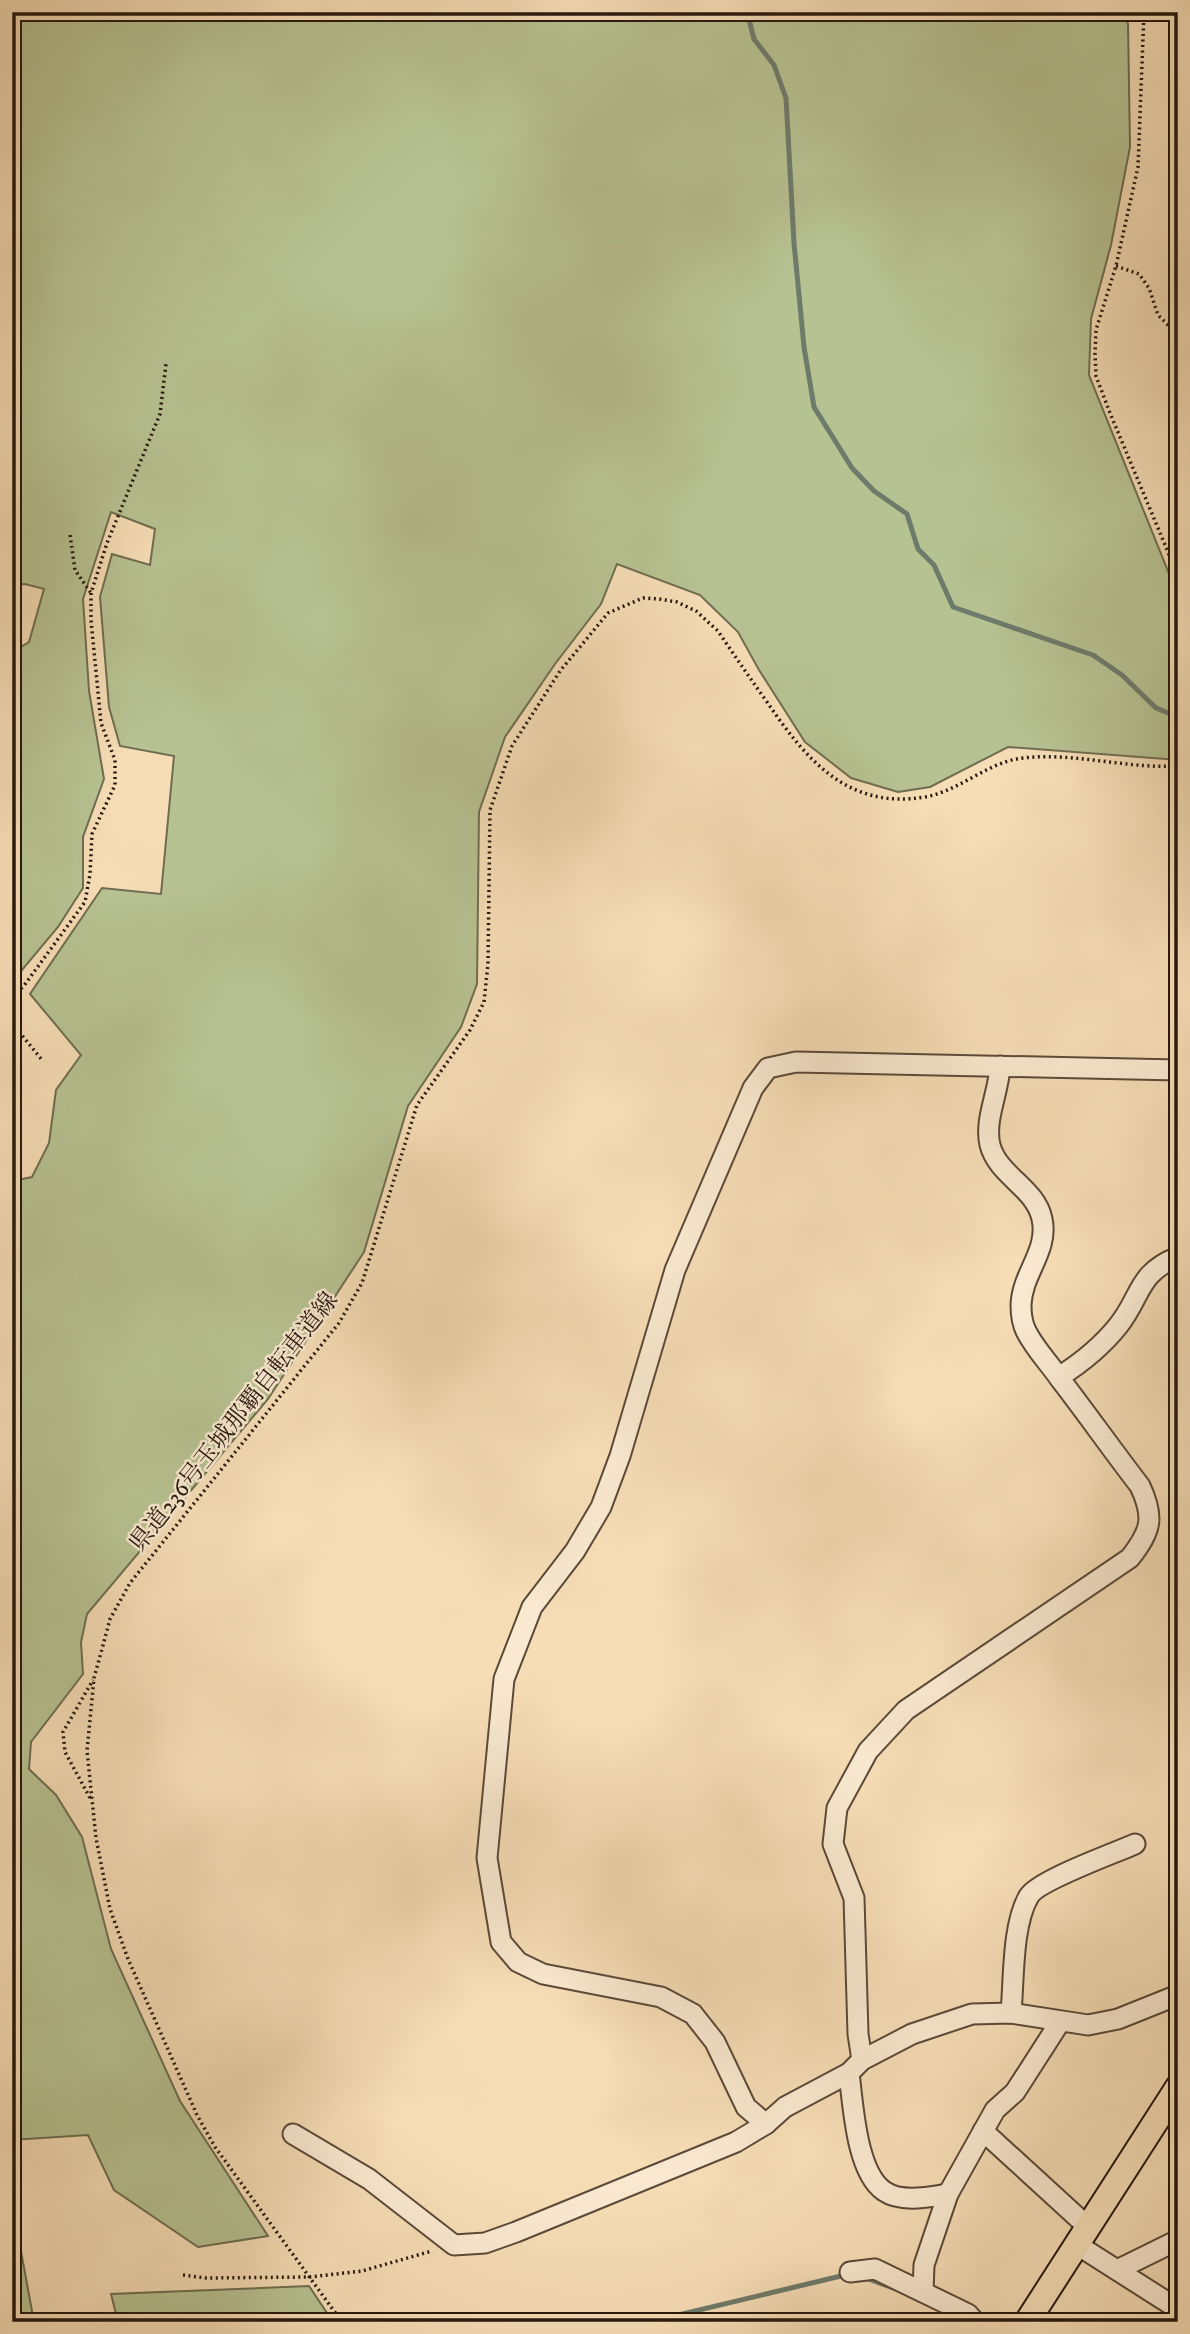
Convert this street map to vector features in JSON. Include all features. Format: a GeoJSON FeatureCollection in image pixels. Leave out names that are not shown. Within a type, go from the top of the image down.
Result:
{"type":"FeatureCollection","features":[{"type":"Feature","properties":{"kind":"main road"},"geometry":{"type":"LineString","coordinates":[[1027,2322],[1178,2087]]}},
{"type":"Feature","properties":{"kind":"street"},"geometry":{"type":"LineString","coordinates":[[766,2124],[746,2106],[715,2042],[693,2014],[661,1997],[543,1975],[518,1962],[501,1942],[487,1858],[504,1679],[533,1607],[575,1551],[601,1507],[620,1456],[675,1270],[753,1088],[768,1068],[796,1062],[1178,1070]]}},
{"type":"Feature","properties":{"kind":"street"},"geometry":{"type":"LineString","coordinates":[[948,2194],[903,2197],[883,2191],[868,2170],[859,2146],[854,1898],[833,1844],[837,1808],[868,1751],[906,1710],[1130,1558],[1144,1540],[1151,1518],[1148,1502],[1140,1486],[1031,1340],[1021,1316],[1022,1288],[1043,1242],[1043,1228],[1036,1204],[997,1161],[990,1145],[991,1113],[1000,1066]]}},
{"type":"Feature","properties":{"kind":"street"},"geometry":{"type":"LineString","coordinates":[[1059,1377],[1080,1364],[1116,1329],[1130,1311],[1148,1275],[1178,1256]]}},
{"type":"Feature","properties":{"kind":"street"},"geometry":{"type":"LineString","coordinates":[[1011,2013],[1017,1940],[1022,1913],[1030,1894],[1052,1880],[1135,1844]]}},
{"type":"Feature","properties":{"kind":"street"},"geometry":{"type":"LineString","coordinates":[[293,2134],[369,2179],[454,2245],[485,2243],[736,2142],[766,2124],[785,2107],[912,2034],[972,2014],[1011,2013],[1088,2025],[1118,2019],[1178,1995]]}},
{"type":"Feature","properties":{"kind":"street"},"geometry":{"type":"LineString","coordinates":[[923,2292],[924,2265],[948,2194],[995,2110],[1015,2092],[1060,2021]]}},
{"type":"Feature","properties":{"kind":"street"},"geometry":{"type":"LineString","coordinates":[[983,2131],[1117,2270],[1178,2309]]}},
{"type":"Feature","properties":{"kind":"street"},"geometry":{"type":"LineString","coordinates":[[1117,2270],[1178,2240]]}},
{"type":"Feature","properties":{"kind":"street"},"geometry":{"type":"LineString","coordinates":[[850,2272],[875,2269],[968,2314],[975,2322]]}},
{"type":"Feature","properties":{"kind":"path"},"geometry":{"type":"LineString","coordinates":[[1144,12],[1138,167],[1116,265],[1096,330],[1096,376],[1178,576]]}},
{"type":"Feature","properties":{"kind":"path"},"geometry":{"type":"LineString","coordinates":[[1116,265],[1139,274],[1149,288],[1158,315],[1178,335]]}},
{"type":"Feature","properties":{"kind":"path"},"geometry":{"type":"LineString","coordinates":[[12,995],[23,987],[85,902],[90,874],[92,834],[115,785],[115,761],[101,723],[91,620],[92,593],[107,543],[160,414],[166,364]]}},
{"type":"Feature","properties":{"kind":"path"},"geometry":{"type":"LineString","coordinates":[[70,535],[75,570],[92,593]]}},
{"type":"Feature","properties":{"kind":"path","name":"県道236号玉城那覇自転車道線"},"geometry":{"type":"LineString","coordinates":[[342,2322],[215,2147],[197,2115],[128,1959],[110,1909],[96,1838],[87,1751],[94,1678],[110,1619],[130,1583],[338,1323],[362,1283],[417,1105],[470,1030],[484,1002],[488,964],[491,810],[512,746],[560,671],[608,614],[643,598],[677,602],[696,611],[718,631],[793,740],[811,760],[829,776],[864,794],[902,799],[924,797],[944,792],[993,766],[1025,757],[1066,758],[1150,767],[1178,766]]}},
{"type":"Feature","properties":{"kind":"path"},"geometry":{"type":"LineString","coordinates":[[12,1023],[42,1060]]}},
{"type":"Feature","properties":{"kind":"path"},"geometry":{"type":"LineString","coordinates":[[92,1799],[65,1752],[63,1732],[94,1678]]}},
{"type":"Feature","properties":{"kind":"path"},"geometry":{"type":"LineString","coordinates":[[183,2275],[206,2278],[310,2277],[362,2271],[454,2245]]}},
{"type":"Feature","properties":{"kind":"green space"},"geometry":{"type":"Polygon","coordinates":[[[12,12],[1124,12],[1128,24],[1130,147],[1111,245],[1091,319],[1089,375],[1178,596],[1178,760],[1008,747],[930,787],[898,792],[851,778],[805,742],[738,632],[700,595],[617,564],[601,604],[555,664],[505,737],[479,812],[477,984],[461,1027],[408,1106],[364,1252],[268,1399],[87,1614],[81,1642],[83,1674],[31,1742],[29,1769],[56,1795],[82,1837],[111,1949],[180,2101],[268,2236],[198,2247],[114,2190],[88,2135],[12,2140],[12,1181],[32,1177],[49,1143],[56,1090],[81,1055],[30,994],[102,888],[161,894],[174,756],[120,746],[109,707],[100,597],[112,554],[150,565],[155,529],[111,512],[83,599],[89,691],[104,779],[83,837],[83,888],[58,927],[12,982],[12,652],[29,642],[44,589],[25,584],[12,585],[12,12]]]}},
{"type":"Feature","properties":{"kind":"green space"},"geometry":{"type":"Polygon","coordinates":[[[12,2202],[34,2322],[12,2322],[12,2202]]]}},
{"type":"Feature","properties":{"kind":"green space"},"geometry":{"type":"Polygon","coordinates":[[[309,2286],[333,2322],[118,2322],[111,2294],[309,2286]]]}},
{"type":"Feature","properties":{"kind":"waterway"},"geometry":{"type":"LineString","coordinates":[[747,12],[754,39],[774,65],[786,98],[794,243],[804,347],[814,407],[852,468],[874,491],[907,514],[918,549],[934,565],[953,607],[1093,655],[1122,675],[1156,708],[1178,717]]}},
{"type":"Feature","properties":{"kind":"waterway"},"geometry":{"type":"LineString","coordinates":[[649,2322],[846,2276]]}},
{"type":"Feature","properties":{"kind":"waterway"},"geometry":{"type":"LineString","coordinates":[[866,2278],[893,2288]]}}]}
